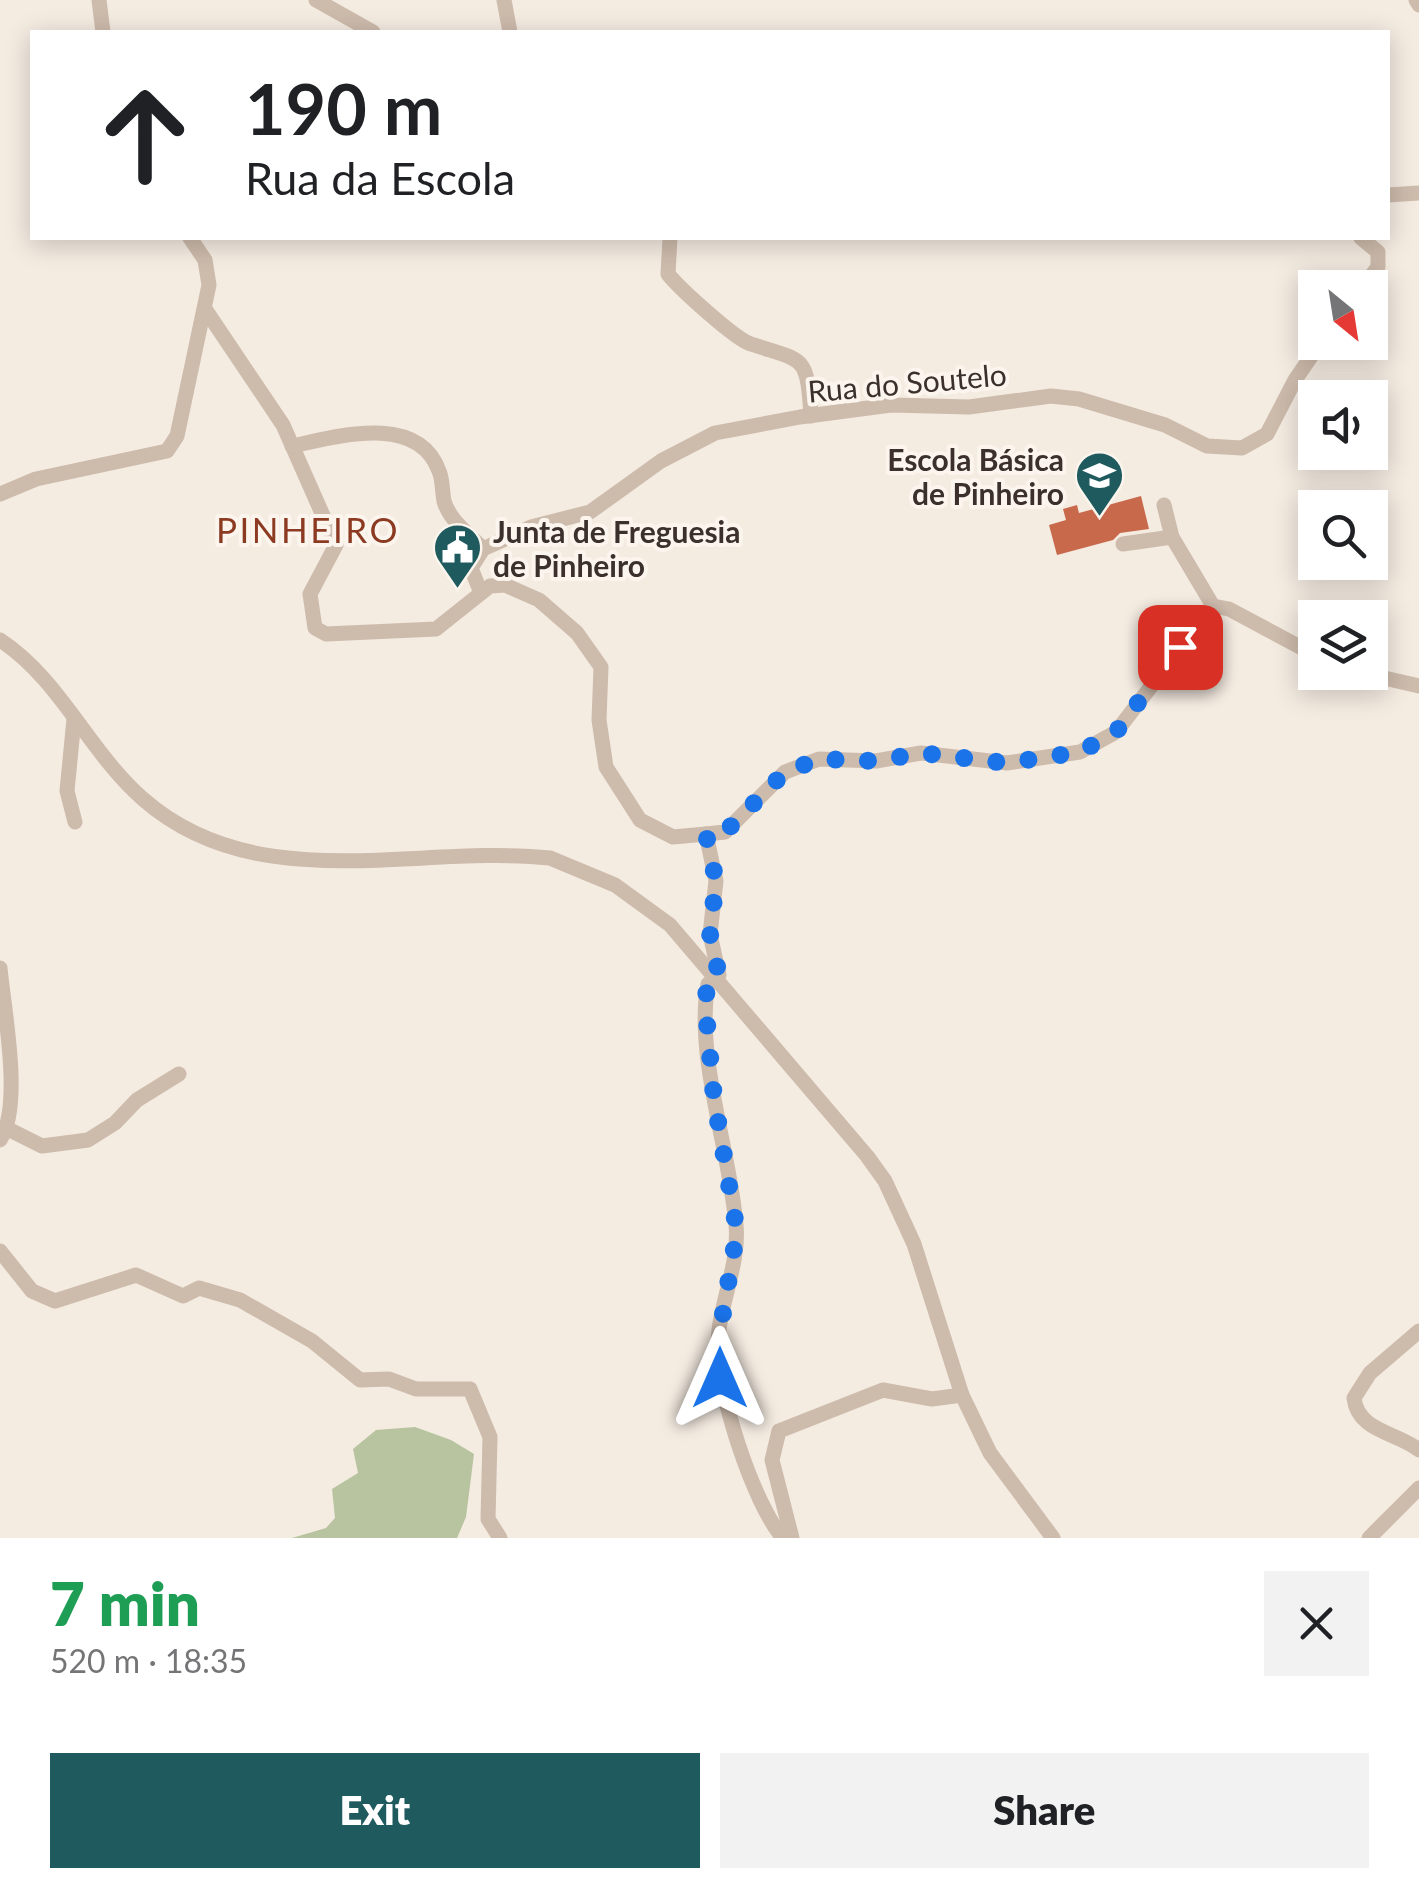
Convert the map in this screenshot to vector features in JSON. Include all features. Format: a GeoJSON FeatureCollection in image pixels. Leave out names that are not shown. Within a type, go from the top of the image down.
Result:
{"type":"FeatureCollection","features":[{"type":"Feature","properties":{"kind":"street"},"geometry":{"type":"LineString","coordinates":[[100,0],[103,30]]}},
{"type":"Feature","properties":{"kind":"street"},"geometry":{"type":"LineString","coordinates":[[316,0],[370,30]]}},
{"type":"Feature","properties":{"kind":"street"},"geometry":{"type":"LineString","coordinates":[[504,0],[510,30]]}},
{"type":"Feature","properties":{"kind":"street"},"geometry":{"type":"LineString","coordinates":[[1390,196],[1419,194]]}},
{"type":"Feature","properties":{"kind":"street"},"geometry":{"type":"LineString","coordinates":[[0,494],[36,479],[166,451],[177,436],[209,285],[206,260],[191,240]]}},
{"type":"Feature","properties":{"kind":"street"},"geometry":{"type":"LineString","coordinates":[[670,240],[668,274],[749,344],[769,346],[802,366],[809,381],[811,416]]}},
{"type":"Feature","properties":{"kind":"street"},"geometry":{"type":"LineString","coordinates":[[1363,240],[1378,252],[1376,270]]}},
{"type":"Feature","properties":{"kind":"street"},"geometry":{"type":"LineString","coordinates":[[205,310],[283,426],[336,545],[310,594],[314,628],[326,634],[436,629],[490,586],[505,585],[539,600],[577,633],[601,668],[598,720],[606,768],[640,820],[673,838],[725,832],[785,772],[819,759],[876,761],[922,753],[1006,763],[1080,752],[1116,732],[1213,606]]}},
{"type":"Feature","properties":{"kind":"street","name":"Rua do Soutelo"},"geometry":{"type":"LineString","coordinates":[[483,549],[530,526],[590,512],[661,460],[715,434],[811,416],[890,406],[969,407],[1065,397],[1165,425],[1207,446],[1242,448],[1267,434],[1310,360]]}},
{"type":"Feature","properties":{"kind":"street"},"geometry":{"type":"LineString","coordinates":[[292,446],[357,431],[394,435],[427,450],[439,470],[445,506],[483,549],[470,568],[482,594]]}},
{"type":"Feature","properties":{"kind":"street"},"geometry":{"type":"LineString","coordinates":[[1164,505],[1172,538],[1213,606],[1229,609],[1298,646]]}},
{"type":"Feature","properties":{"kind":"street"},"geometry":{"type":"LineString","coordinates":[[1123,544],[1172,538]]}},
{"type":"Feature","properties":{"kind":"street"},"geometry":{"type":"LineString","coordinates":[[0,640],[29,662],[138,795],[199,834],[260,856],[284,860],[550,858],[591,872],[641,901],[670,925],[885,1182],[914,1244],[962,1395],[1002,1474],[1053,1538]]}},
{"type":"Feature","properties":{"kind":"street"},"geometry":{"type":"LineString","coordinates":[[1388,679],[1419,686]]}},
{"type":"Feature","properties":{"kind":"street"},"geometry":{"type":"LineString","coordinates":[[74,719],[67,791],[75,822]]}},
{"type":"Feature","properties":{"kind":"street"},"geometry":{"type":"LineString","coordinates":[[706,834],[716,881],[710,934],[719,975],[708,984],[705,1001],[714,1098],[737,1231],[718,1343],[720,1378],[754,1479],[783,1538]]}},
{"type":"Feature","properties":{"kind":"street"},"geometry":{"type":"LineString","coordinates":[[0,968],[11,1106],[4,1134],[42,1146],[88,1140],[178,1074]]}},
{"type":"Feature","properties":{"kind":"street"},"geometry":{"type":"LineString","coordinates":[[0,1250],[32,1291],[55,1301],[136,1275],[184,1296],[199,1288],[240,1300],[312,1341],[360,1380],[389,1379],[416,1390],[470,1389],[490,1437],[488,1519],[500,1538]]}},
{"type":"Feature","properties":{"kind":"street"},"geometry":{"type":"LineString","coordinates":[[1419,1331],[1370,1373],[1354,1398],[1358,1416],[1419,1450]]}},
{"type":"Feature","properties":{"kind":"street"},"geometry":{"type":"LineString","coordinates":[[792,1538],[772,1460],[779,1431],[883,1390],[932,1398],[962,1395]]}},
{"type":"Feature","properties":{"kind":"street"},"geometry":{"type":"LineString","coordinates":[[1369,1538],[1419,1488]]}},
{"type":"Feature","properties":{"kind":"green space"},"geometry":{"type":"Polygon","coordinates":[[[415,1427],[451,1440],[474,1454],[466,1517],[457,1538],[292,1538],[326,1528],[335,1518],[332,1489],[358,1473],[353,1449],[376,1430],[415,1427]]]}},
{"type":"Feature","properties":{"kind":"building"},"geometry":{"type":"Polygon","coordinates":[[[1141,496],[1149,529],[1120,533],[1113,540],[1057,555],[1049,525],[1066,520],[1063,509],[1077,505],[1079,513],[1141,496]]]}},
{"type":"Feature","properties":{"kind":"place","name":"Escola Básica de Pinheiro"},"geometry":{"type":"Point","coordinates":[1099,518]}},
{"type":"Feature","properties":{"kind":"place","name":"Junta de Freguesia de Pinheiro"},"geometry":{"type":"Point","coordinates":[458,590]}},
{"type":"Feature","properties":{"kind":"district","name":"PINHEIRO"},"geometry":{"type":"Point","coordinates":[308,529]}},
{"type":"Feature","properties":{"kind":"route"},"geometry":{"type":"LineString","coordinates":[[720,1378],[718,1343],[737,1231],[714,1098],[705,1001],[708,984],[719,975],[710,934],[716,881],[706,834],[725,832],[785,772],[819,759],[876,761],[922,753],[1006,763],[1080,752],[1116,732],[1142,704],[1180,647]]}}]}
